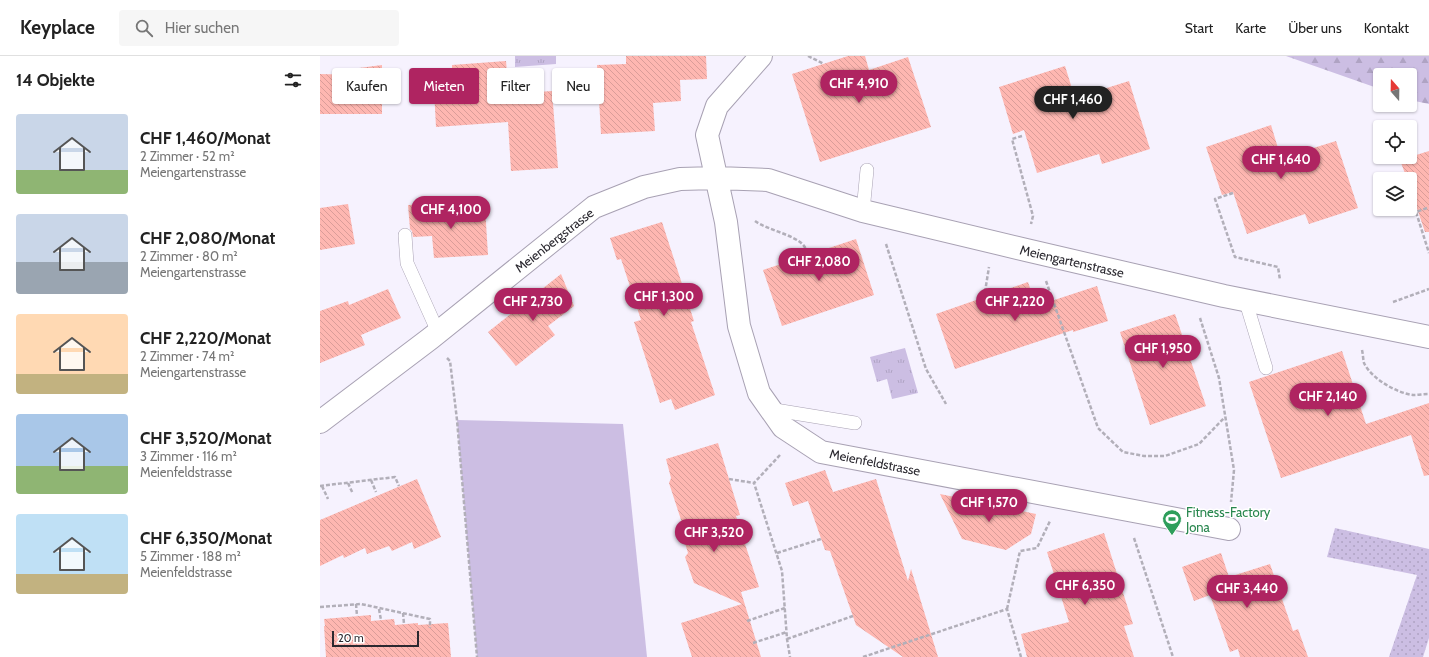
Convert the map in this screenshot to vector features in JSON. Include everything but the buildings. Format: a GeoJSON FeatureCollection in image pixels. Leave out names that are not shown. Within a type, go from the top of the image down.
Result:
{"type":"FeatureCollection","features":[{"type":"Feature","properties":{"kind":"street"},"geometry":{"type":"LineString","coordinates":[[717,178],[708,134],[717,106],[760,56]]}},
{"type":"Feature","properties":{"kind":"street","name":"Meiengartenstrasse"},"geometry":{"type":"LineString","coordinates":[[717,178],[768,180],[863,211],[1026,250],[1224,296],[1429,336]]}},
{"type":"Feature","properties":{"kind":"street","name":"Meienbergstrasse"},"geometry":{"type":"LineString","coordinates":[[320,422],[435,335],[594,207],[644,187],[665,182],[680,179],[717,178]]}},
{"type":"Feature","properties":{"kind":"street","name":"Meienfeldstrasse"},"geometry":{"type":"LineString","coordinates":[[717,178],[726,222],[739,326],[759,393],[783,427],[821,452],[1229,529]]}},
{"type":"Feature","properties":{"kind":"lane"},"geometry":{"type":"LineString","coordinates":[[863,211],[867,170]]}},
{"type":"Feature","properties":{"kind":"lane"},"geometry":{"type":"LineString","coordinates":[[405,236],[406,263],[435,335]]}},
{"type":"Feature","properties":{"kind":"lane"},"geometry":{"type":"LineString","coordinates":[[1245,299],[1266,368]]}},
{"type":"Feature","properties":{"kind":"lane"},"geometry":{"type":"LineString","coordinates":[[769,408],[855,423]]}},
{"type":"Feature","properties":{"kind":"path"},"geometry":{"type":"LineString","coordinates":[[808,56],[824,64]]}},
{"type":"Feature","properties":{"kind":"path"},"geometry":{"type":"LineString","coordinates":[[1022,136],[1012,139],[1033,216],[1026,250]]}},
{"type":"Feature","properties":{"kind":"path"},"geometry":{"type":"LineString","coordinates":[[1233,193],[1215,199],[1235,257],[1278,268],[1283,307]]}},
{"type":"Feature","properties":{"kind":"path"},"geometry":{"type":"LineString","coordinates":[[1427,208],[1416,212],[1429,253]]}},
{"type":"Feature","properties":{"kind":"path"},"geometry":{"type":"LineString","coordinates":[[755,221],[760,225],[796,240],[804,246],[808,255]]}},
{"type":"Feature","properties":{"kind":"path"},"geometry":{"type":"LineString","coordinates":[[884,239],[926,369],[946,404]]}},
{"type":"Feature","properties":{"kind":"path"},"geometry":{"type":"LineString","coordinates":[[984,298],[990,263]]}},
{"type":"Feature","properties":{"kind":"path"},"geometry":{"type":"LineString","coordinates":[[1043,275],[1098,428],[1124,452],[1144,456],[1165,456],[1199,444],[1225,417]]}},
{"type":"Feature","properties":{"kind":"path"},"geometry":{"type":"LineString","coordinates":[[1391,303],[1429,290]]}},
{"type":"Feature","properties":{"kind":"path"},"geometry":{"type":"LineString","coordinates":[[1199,313],[1219,378],[1234,470],[1229,529]]}},
{"type":"Feature","properties":{"kind":"path"},"geometry":{"type":"LineString","coordinates":[[435,335],[450,361],[457,420],[477,657]]}},
{"type":"Feature","properties":{"kind":"path"},"geometry":{"type":"LineString","coordinates":[[1362,346],[1364,362],[1373,374],[1384,383],[1401,392],[1413,395],[1429,394]]}},
{"type":"Feature","properties":{"kind":"path"},"geometry":{"type":"LineString","coordinates":[[754,483],[785,450]]}},
{"type":"Feature","properties":{"kind":"path"},"geometry":{"type":"LineString","coordinates":[[328,499],[321,486],[395,477],[399,486]]}},
{"type":"Feature","properties":{"kind":"path"},"geometry":{"type":"LineString","coordinates":[[729,479],[754,483]]}},
{"type":"Feature","properties":{"kind":"path"},"geometry":{"type":"LineString","coordinates":[[371,480],[376,492]]}},
{"type":"Feature","properties":{"kind":"path"},"geometry":{"type":"LineString","coordinates":[[348,483],[353,494]]}},
{"type":"Feature","properties":{"kind":"path"},"geometry":{"type":"LineString","coordinates":[[754,483],[782,571],[787,639],[790,657]]}},
{"type":"Feature","properties":{"kind":"path"},"geometry":{"type":"LineString","coordinates":[[1021,657],[1007,610],[1020,551],[1037,548],[1050,520]]}},
{"type":"Feature","properties":{"kind":"path"},"geometry":{"type":"LineString","coordinates":[[1132,530],[1173,657]]}},
{"type":"Feature","properties":{"kind":"path"},"geometry":{"type":"LineString","coordinates":[[777,553],[821,539]]}},
{"type":"Feature","properties":{"kind":"path"},"geometry":{"type":"LineString","coordinates":[[356,604],[357,616]]}},
{"type":"Feature","properties":{"kind":"path"},"geometry":{"type":"LineString","coordinates":[[320,607],[361,604],[430,619],[430,628]]}},
{"type":"Feature","properties":{"kind":"path"},"geometry":{"type":"LineString","coordinates":[[380,608],[381,620]]}},
{"type":"Feature","properties":{"kind":"path"},"geometry":{"type":"LineString","coordinates":[[747,621],[785,608]]}},
{"type":"Feature","properties":{"kind":"path"},"geometry":{"type":"LineString","coordinates":[[863,657],[1007,610]]}},
{"type":"Feature","properties":{"kind":"path"},"geometry":{"type":"LineString","coordinates":[[403,613],[404,624]]}},
{"type":"Feature","properties":{"kind":"path"},"geometry":{"type":"LineString","coordinates":[[787,639],[853,616]]}},
{"type":"Feature","properties":{"kind":"path"},"geometry":{"type":"LineString","coordinates":[[753,643],[787,632]]}},
{"type":"Feature","properties":{"kind":"green space"},"geometry":{"type":"Polygon","coordinates":[[[515,56],[556,56],[556,64],[515,67],[515,56]]]}},
{"type":"Feature","properties":{"kind":"green space"},"geometry":{"type":"Polygon","coordinates":[[[1286,56],[1429,56],[1429,104],[1417,101],[1417,68],[1373,68],[1373,87],[1286,56]]]}},
{"type":"Feature","properties":{"kind":"green space"},"geometry":{"type":"Polygon","coordinates":[[[905,348],[918,393],[892,399],[887,379],[877,382],[870,357],[905,348]]]}},
{"type":"Feature","properties":{"kind":"green space"},"geometry":{"type":"Polygon","coordinates":[[[457,420],[623,424],[647,657],[477,657],[457,420]]]}},
{"type":"Feature","properties":{"kind":"green space"},"geometry":{"type":"Polygon","coordinates":[[[1335,528],[1429,549],[1429,638],[1423,657],[1389,657],[1417,575],[1327,557],[1335,528]]]}},
{"type":"Feature","properties":{"kind":"place","name":"Fitness-Factory Jona"},"geometry":{"type":"Point","coordinates":[1172,536]}}]}
